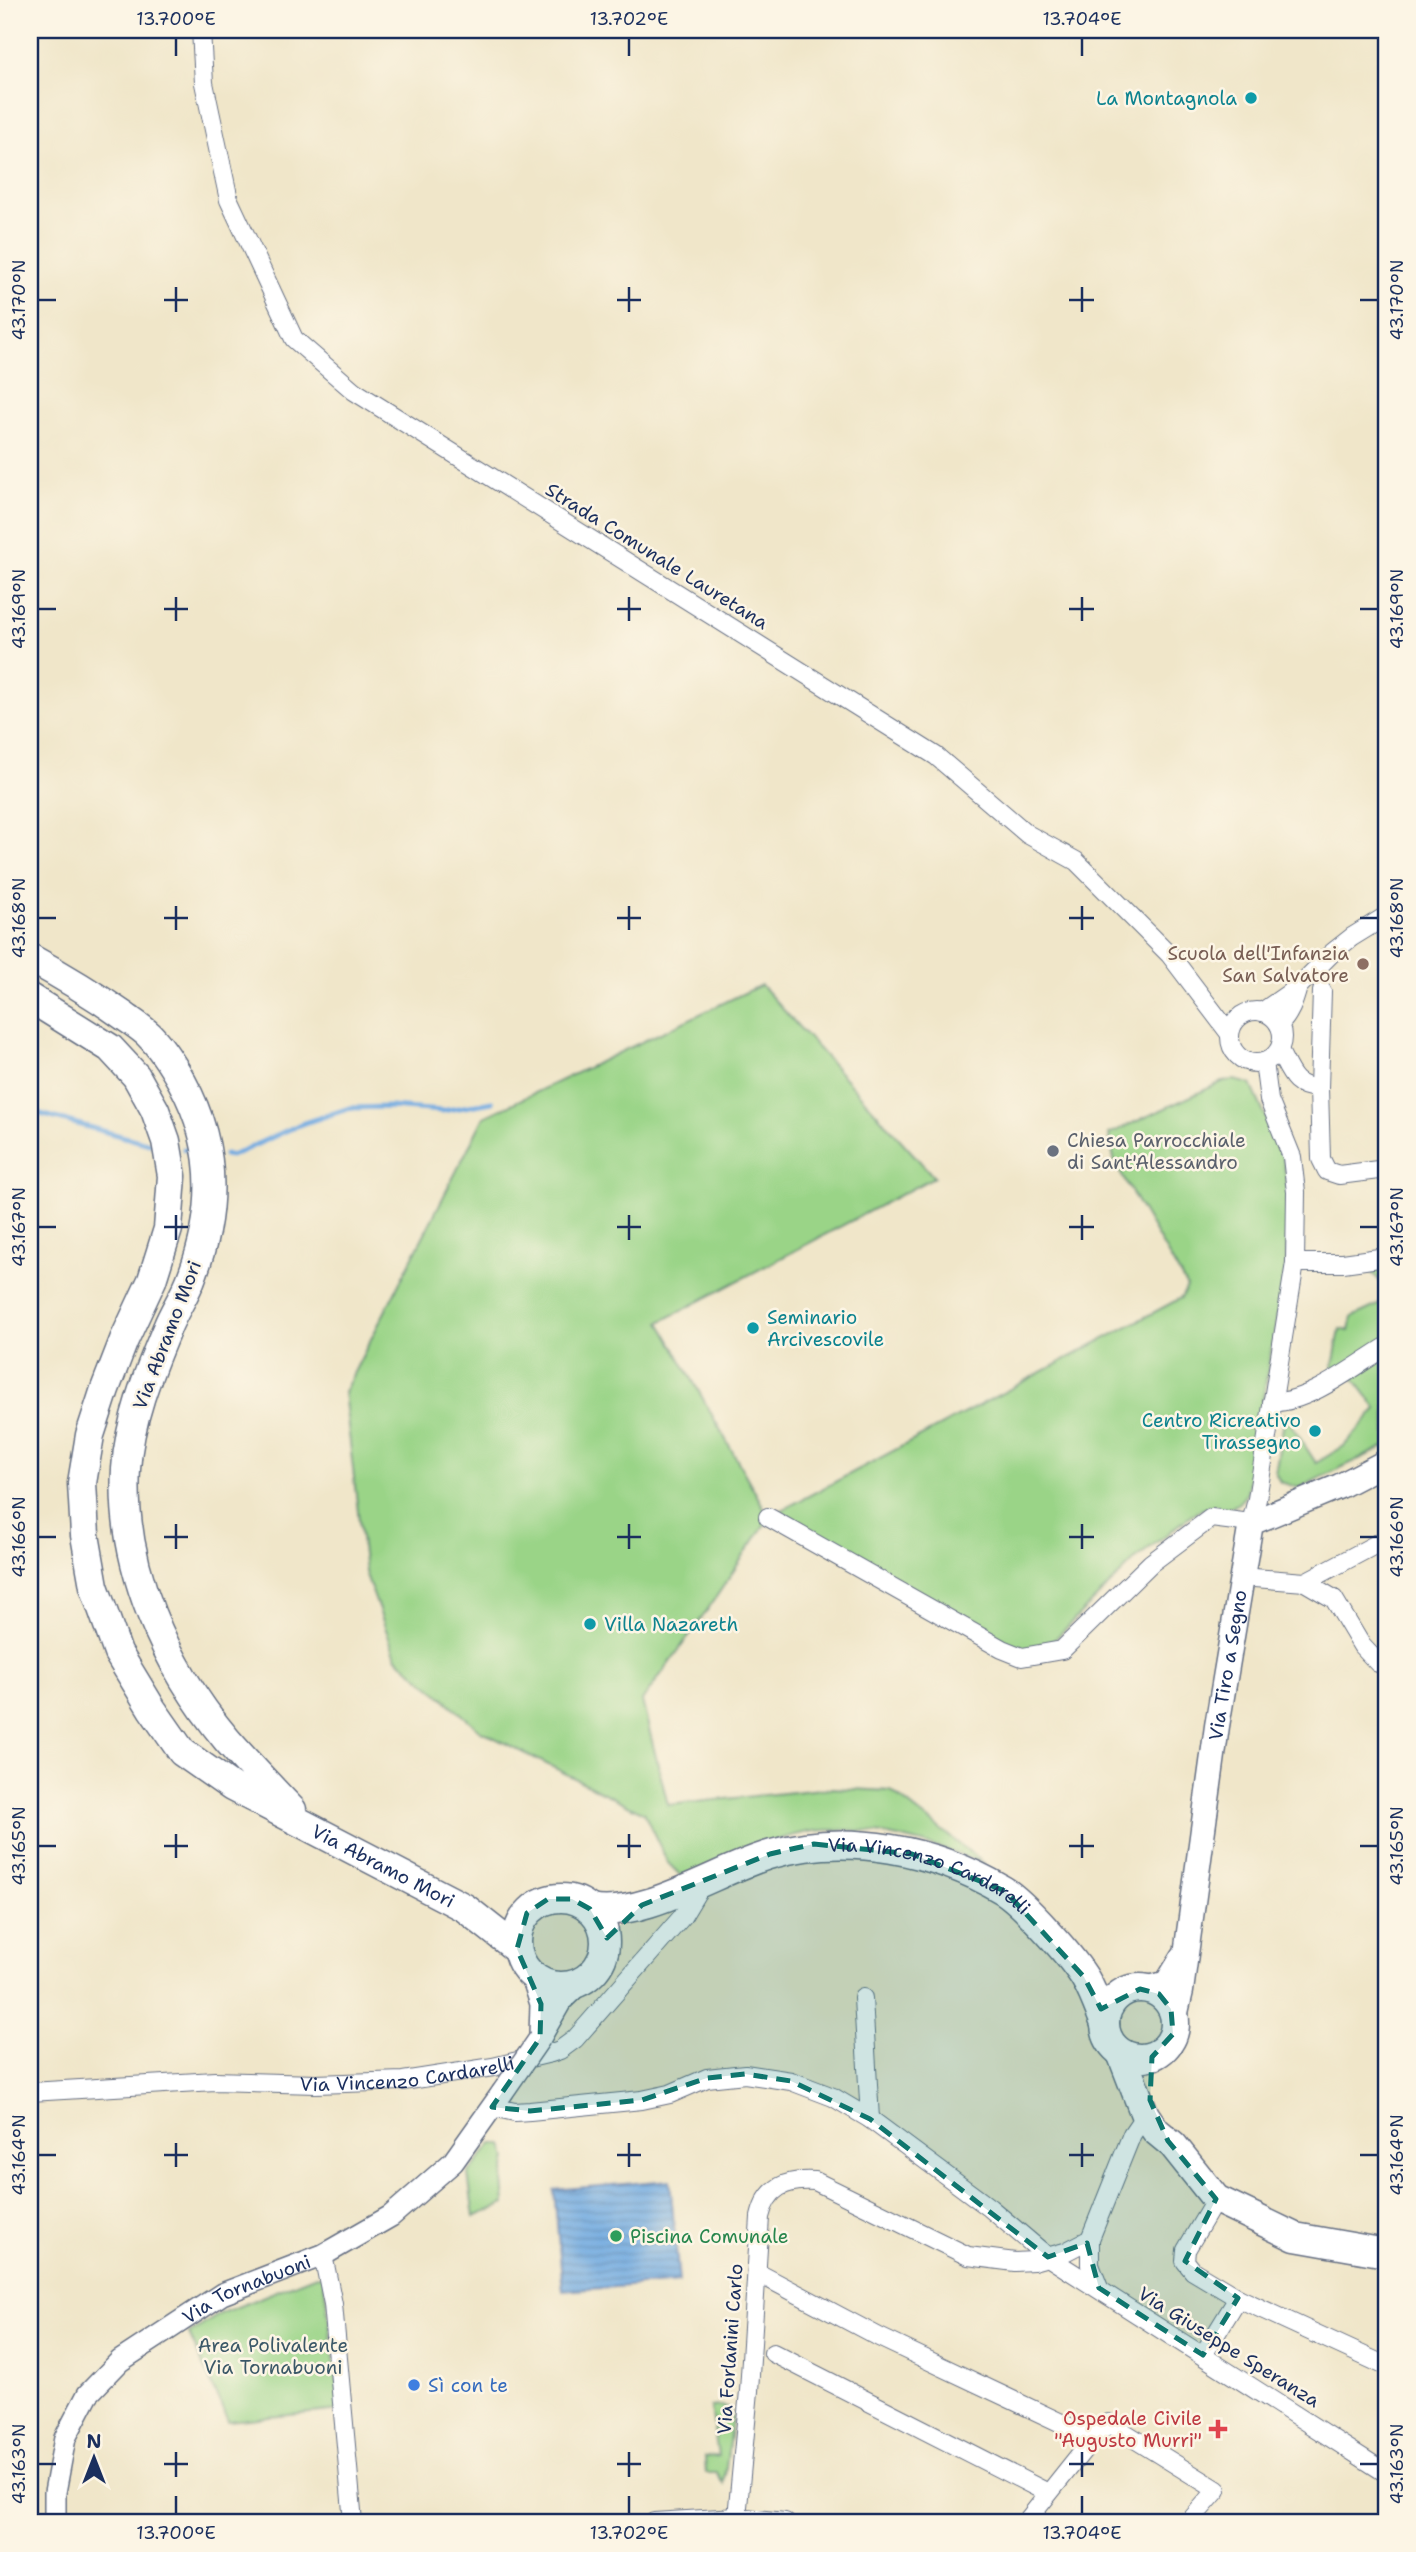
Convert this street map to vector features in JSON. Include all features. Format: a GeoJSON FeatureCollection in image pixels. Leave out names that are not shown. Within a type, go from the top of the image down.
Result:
{"type":"FeatureCollection","features":[{"type":"Feature","properties":{"kind":"main road","name":"Via Abramo Mori"},"geometry":{"type":"LineString","coordinates":[[30,958],[83,986],[150,1035],[174,1068],[193,1102],[204,1134],[210,1169],[207,1222],[192,1276],[167,1326],[133,1422],[126,1470],[129,1522],[137,1573],[162,1639],[195,1695],[226,1739],[303,1823]]}},
{"type":"Feature","properties":{"kind":"main road","name":"Via Abramo Mori"},"geometry":{"type":"LineString","coordinates":[[30,998],[110,1048],[136,1076],[155,1110],[166,1141],[172,1176],[168,1229],[156,1267],[124,1340],[90,1435],[82,1483],[85,1535],[94,1586],[118,1653],[181,1752],[232,1787],[465,1908],[517,1949]]}},
{"type":"Feature","properties":{"kind":"main road"},"geometry":{"type":"LineString","coordinates":[[1251,1523],[1340,1486],[1386,1462]]}},
{"type":"Feature","properties":{"kind":"main road","name":"Via Tiro a Segno"},"geometry":{"type":"LineString","coordinates":[[1174,2021],[1181,1991],[1251,1523]]}},
{"type":"Feature","properties":{"kind":"main road","name":"Via Vincenzo Cardarelli"},"geometry":{"type":"LineString","coordinates":[[590,1909],[614,1910],[642,1905],[770,1854],[814,1844],[868,1846],[912,1854],[958,1868],[1005,1891],[1041,1924],[1084,1977],[1105,2024]]}},
{"type":"Feature","properties":{"kind":"main road"},"geometry":{"type":"LineString","coordinates":[[562,1898],[572,1899],[590,1909],[599,1919],[604,1931],[605,1945],[601,1960],[593,1972],[581,1982],[555,1986],[532,1976],[525,1968],[517,1949],[516,1936],[527,1913],[548,1899],[562,1898]]}},
{"type":"Feature","properties":{"kind":"main road","name":"Via Vincenzo Cardarelli"},"geometry":{"type":"LineString","coordinates":[[605,1945],[642,1905]]}},
{"type":"Feature","properties":{"kind":"main road","name":"Via Abramo Mori"},"geometry":{"type":"LineString","coordinates":[[465,1908],[504,1916],[527,1913]]}},
{"type":"Feature","properties":{"kind":"main road","name":"Via Tiro a Segno"},"geometry":{"type":"LineString","coordinates":[[1137,1990],[1167,1983],[1185,1954]]}},
{"type":"Feature","properties":{"kind":"main road"},"geometry":{"type":"LineString","coordinates":[[1084,1977],[1105,1986],[1137,1990],[1164,1998],[1171,2009],[1174,2021],[1171,2039],[1163,2049],[1153,2056],[1137,2058],[1121,2053]]}},
{"type":"Feature","properties":{"kind":"main road"},"geometry":{"type":"LineString","coordinates":[[1137,1990],[1111,2004],[1105,2024],[1109,2040],[1121,2053],[1145,2115],[1216,2199],[1295,2237],[1386,2253]]}},
{"type":"Feature","properties":{"kind":"main road"},"geometry":{"type":"LineString","coordinates":[[1153,2056],[1149,2079],[1150,2100],[1168,2141]]}},
{"type":"Feature","properties":{"kind":"street","name":"Strada Comunale Lauretana"},"geometry":{"type":"LineString","coordinates":[[201,30],[204,83],[229,200],[294,339],[354,391],[936,756],[1027,834],[1076,861],[1170,955],[1230,1034]]}},
{"type":"Feature","properties":{"kind":"street"},"geometry":{"type":"LineString","coordinates":[[1262,1012],[1298,987],[1333,951],[1386,916]]}},
{"type":"Feature","properties":{"kind":"street"},"geometry":{"type":"LineString","coordinates":[[1279,1025],[1291,1009],[1298,987]]}},
{"type":"Feature","properties":{"kind":"street"},"geometry":{"type":"LineString","coordinates":[[1322,991],[1321,1159],[1325,1168],[1339,1175],[1386,1169]]}},
{"type":"Feature","properties":{"kind":"street"},"geometry":{"type":"LineString","coordinates":[[768,1517],[1002,1649],[1021,1657],[1062,1650],[1151,1563],[1212,1518],[1251,1523],[1295,1263],[1296,1192],[1292,1157],[1255,1062],[1233,1050],[1230,1034],[1236,1020],[1255,1011],[1275,1019],[1282,1042],[1279,1051],[1255,1062]]}},
{"type":"Feature","properties":{"kind":"street"},"geometry":{"type":"LineString","coordinates":[[1279,1051],[1296,1082],[1306,1088],[1320,1088]]}},
{"type":"Feature","properties":{"kind":"street"},"geometry":{"type":"LineString","coordinates":[[1295,1263],[1343,1263],[1386,1257]]}},
{"type":"Feature","properties":{"kind":"street"},"geometry":{"type":"LineString","coordinates":[[1272,1402],[1283,1403],[1312,1392],[1386,1347]]}},
{"type":"Feature","properties":{"kind":"street"},"geometry":{"type":"LineString","coordinates":[[1305,1582],[1386,1539]]}},
{"type":"Feature","properties":{"kind":"street"},"geometry":{"type":"LineString","coordinates":[[1241,1577],[1305,1582],[1334,1599],[1362,1646],[1378,1663],[1386,1663]]}},
{"type":"Feature","properties":{"kind":"street","name":"Via Vincenzo Cardarelli"},"geometry":{"type":"LineString","coordinates":[[30,2092],[215,2081],[316,2084],[403,2081],[493,2067],[551,2053],[569,2045],[682,1917],[704,1880]]}},
{"type":"Feature","properties":{"kind":"street"},"geometry":{"type":"LineString","coordinates":[[532,1976],[541,2004],[540,2038]]}},
{"type":"Feature","properties":{"kind":"street","name":"Via Tornabuoni"},"geometry":{"type":"LineString","coordinates":[[55,2522],[55,2492],[65,2438],[88,2394],[120,2361],[222,2294],[323,2255],[391,2216],[453,2162],[540,2038],[561,2001],[581,1982]]}},
{"type":"Feature","properties":{"kind":"street"},"geometry":{"type":"LineString","coordinates":[[863,1998],[870,2119]]}},
{"type":"Feature","properties":{"kind":"street","name":"Via Giuseppe Speranza"},"geometry":{"type":"LineString","coordinates":[[497,2100],[515,2112],[642,2100],[670,2094],[707,2078],[745,2074],[791,2081],[834,2097],[870,2119],[990,2208],[1048,2257],[1386,2473]]}},
{"type":"Feature","properties":{"kind":"street"},"geometry":{"type":"LineString","coordinates":[[1098,2288],[1090,2265],[1090,2239],[1132,2134],[1145,2115]]}},
{"type":"Feature","properties":{"kind":"street","name":"Via Forlanini Carlo"},"geometry":{"type":"LineString","coordinates":[[737,2517],[758,2273],[760,2217],[763,2205],[780,2186],[797,2180],[815,2181],[968,2256],[1015,2262],[1048,2257]]}},
{"type":"Feature","properties":{"kind":"street"},"geometry":{"type":"LineString","coordinates":[[1216,2199],[1186,2250],[1185,2261],[1193,2271],[1237,2298],[1386,2366]]}},
{"type":"Feature","properties":{"kind":"street"},"geometry":{"type":"LineString","coordinates":[[1048,2257],[1078,2247],[1090,2239]]}},
{"type":"Feature","properties":{"kind":"street"},"geometry":{"type":"LineString","coordinates":[[323,2255],[332,2304],[353,2522]]}},
{"type":"Feature","properties":{"kind":"street"},"geometry":{"type":"LineString","coordinates":[[758,2273],[879,2337],[1093,2438]]}},
{"type":"Feature","properties":{"kind":"street"},"geometry":{"type":"LineString","coordinates":[[1203,2355],[1237,2298]]}},
{"type":"Feature","properties":{"kind":"street"},"geometry":{"type":"LineString","coordinates":[[773,2353],[1048,2493]]}},
{"type":"Feature","properties":{"kind":"street"},"geometry":{"type":"LineString","coordinates":[[1026,2522],[1093,2438],[1109,2423],[1217,2490],[1189,2522]]}},
{"type":"Feature","properties":{"kind":"street"},"geometry":{"type":"LineString","coordinates":[[654,2522],[737,2517],[781,2522]]}},
{"type":"Feature","properties":{"kind":"highlighted area"},"geometry":{"type":"Polygon","coordinates":[[[814,1844],[912,1854],[1005,1891],[1084,1977],[1101,2009],[1140,1989],[1159,1994],[1171,2009],[1173,2034],[1152,2057],[1150,2100],[1168,2141],[1216,2199],[1185,2261],[1238,2298],[1203,2355],[1099,2288],[1087,2243],[1048,2257],[870,2119],[791,2081],[745,2074],[707,2078],[642,2100],[530,2111],[492,2107],[540,2038],[541,2004],[517,1949],[527,1913],[548,1899],[572,1899],[590,1909],[607,1938],[642,1905],[770,1854],[814,1844]]]}},
{"type":"Feature","properties":{"kind":"green space"},"geometry":{"type":"Polygon","coordinates":[[[761,985],[934,1177],[660,1322],[769,1517],[1181,1298],[1187,1287],[1115,1164],[1109,1134],[1224,1081],[1234,1080],[1251,1084],[1283,1156],[1288,1193],[1286,1263],[1247,1493],[1238,1503],[1228,1508],[1219,1508],[1216,1505],[1197,1511],[1139,1556],[1055,1639],[1022,1657],[769,1518],[642,1701],[668,1805],[831,1788],[891,1791],[985,1864],[941,1848],[891,1836],[841,1830],[817,1831],[767,1844],[684,1879],[668,1863],[644,1813],[481,1731],[396,1657],[365,1572],[344,1392],[484,1117],[761,985]]]}},
{"type":"Feature","properties":{"kind":"green space"},"geometry":{"type":"Polygon","coordinates":[[[1386,1267],[1386,1342],[1332,1372],[1340,1329],[1349,1331],[1352,1317],[1380,1304],[1384,1285],[1369,1270],[1386,1267]]]}},
{"type":"Feature","properties":{"kind":"green space"},"geometry":{"type":"Polygon","coordinates":[[[1386,1354],[1386,1446],[1299,1488],[1280,1482],[1275,1473],[1285,1415],[1316,1463],[1344,1446],[1377,1409],[1351,1375],[1386,1354]]]}},
{"type":"Feature","properties":{"kind":"green space"},"geometry":{"type":"Polygon","coordinates":[[[492,2144],[503,2144],[507,2158],[503,2179],[505,2204],[474,2217],[468,2174],[492,2144]]]}},
{"type":"Feature","properties":{"kind":"green space","name":"Area Polivalente Via Tornabuoni"},"geometry":{"type":"Polygon","coordinates":[[[316,2275],[323,2276],[341,2410],[228,2421],[189,2334],[220,2314],[316,2275]]]}},
{"type":"Feature","properties":{"kind":"green space"},"geometry":{"type":"Polygon","coordinates":[[[722,2406],[730,2410],[732,2419],[724,2484],[717,2473],[706,2473],[705,2457],[718,2456],[711,2407],[722,2406]]]}},
{"type":"Feature","properties":{"kind":"water","name":"Piscina Comunale"},"geometry":{"type":"Polygon","coordinates":[[[670,2180],[679,2282],[563,2291],[554,2190],[670,2180]]]}},
{"type":"Feature","properties":{"kind":"waterway"},"geometry":{"type":"LineString","coordinates":[[225,1155],[231,1156],[301,1124],[350,1108],[390,1107],[442,1111],[492,1102]]}},
{"type":"Feature","properties":{"kind":"waterway"},"geometry":{"type":"LineString","coordinates":[[30,1111],[150,1144]]}},
{"type":"Feature","properties":{"kind":"waterway"},"geometry":{"type":"LineString","coordinates":[[184,1149],[190,1150]]}},
{"type":"Feature","properties":{"kind":"place","name":"La Montagnola"},"geometry":{"type":"Point","coordinates":[1251,98]}},
{"type":"Feature","properties":{"kind":"place","name":"Scuola dell'Infanzia San Salvatore"},"geometry":{"type":"Point","coordinates":[1363,964]}},
{"type":"Feature","properties":{"kind":"place","name":"Chiesa Parrocchiale di Sant'Alessandro"},"geometry":{"type":"Point","coordinates":[1053,1151]}},
{"type":"Feature","properties":{"kind":"place","name":"Seminario Arcivescovile"},"geometry":{"type":"Point","coordinates":[753,1328]}},
{"type":"Feature","properties":{"kind":"place","name":"Centro Ricreativo Tirassegno"},"geometry":{"type":"Point","coordinates":[1315,1431]}},
{"type":"Feature","properties":{"kind":"place","name":"Villa Nazareth"},"geometry":{"type":"Point","coordinates":[590,1624]}},
{"type":"Feature","properties":{"kind":"place","name":"Piscina Comunale"},"geometry":{"type":"Point","coordinates":[616,2236]}},
{"type":"Feature","properties":{"kind":"place","name":"Sì con te"},"geometry":{"type":"Point","coordinates":[414,2385]}},
{"type":"Feature","properties":{"kind":"place","name":"Ospedale Civile \"Augusto Murri\""},"geometry":{"type":"Point","coordinates":[1218,2429]}}]}
